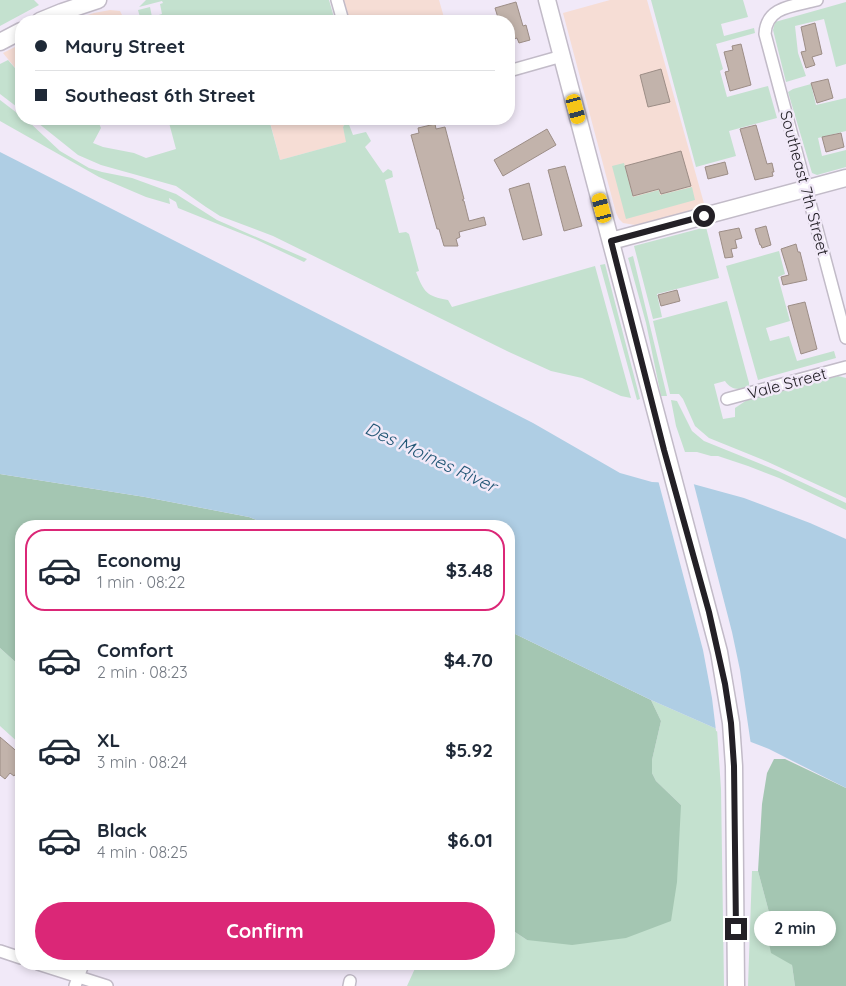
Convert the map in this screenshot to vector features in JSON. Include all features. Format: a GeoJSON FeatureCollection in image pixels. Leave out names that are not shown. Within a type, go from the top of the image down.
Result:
{"type":"FeatureCollection","features":[{"type":"Feature","properties":{"kind":"main road"},"geometry":{"type":"LineString","coordinates":[[55,15],[98,0]]}},
{"type":"Feature","properties":{"kind":"main road"},"geometry":{"type":"LineString","coordinates":[[547,0],[664,450],[709,612],[725,684],[731,723],[734,766],[736,986]]}},
{"type":"Feature","properties":{"kind":"main road"},"geometry":{"type":"LineString","coordinates":[[0,42],[15,34]]}},
{"type":"Feature","properties":{"kind":"main road"},"geometry":{"type":"LineString","coordinates":[[611,241],[846,178]]}},
{"type":"Feature","properties":{"kind":"street"},"geometry":{"type":"LineString","coordinates":[[337,0],[341,15]]}},
{"type":"Feature","properties":{"kind":"street","name":"Southeast 7th Street"},"geometry":{"type":"LineString","coordinates":[[817,0],[779,10],[768,20],[766,27],[767,43],[846,338]]}},
{"type":"Feature","properties":{"kind":"street"},"geometry":{"type":"LineString","coordinates":[[515,69],[562,56]]}},
{"type":"Feature","properties":{"kind":"street","name":"Vale Street"},"geometry":{"type":"LineString","coordinates":[[727,399],[846,367]]}},
{"type":"Feature","properties":{"kind":"street"},"geometry":{"type":"LineString","coordinates":[[0,952],[15,956]]}},
{"type":"Feature","properties":{"kind":"street"},"geometry":{"type":"LineString","coordinates":[[51,970],[77,982],[107,986]]}},
{"type":"Feature","properties":{"kind":"street"},"geometry":{"type":"LineString","coordinates":[[77,982],[81,970]]}},
{"type":"Feature","properties":{"kind":"shaded area"},"geometry":{"type":"Polygon","coordinates":[[[343,0],[439,0],[443,15],[347,15],[343,0]]]}},
{"type":"Feature","properties":{"kind":"shaded area"},"geometry":{"type":"Polygon","coordinates":[[[610,0],[647,0],[705,207],[635,225],[623,223],[616,213],[563,13],[610,0]]]}},
{"type":"Feature","properties":{"kind":"shaded area"},"geometry":{"type":"Polygon","coordinates":[[[110,10],[120,11],[122,15],[88,15],[110,10]]]}},
{"type":"Feature","properties":{"kind":"shaded area"},"geometry":{"type":"Polygon","coordinates":[[[15,47],[15,68],[3,53],[15,47]]]}},
{"type":"Feature","properties":{"kind":"shaded area"},"geometry":{"type":"Polygon","coordinates":[[[271,125],[344,125],[343,127],[347,142],[280,160],[271,125]]]}},
{"type":"Feature","properties":{"kind":"green space"},"geometry":{"type":"Polygon","coordinates":[[[0,0],[34,0],[39,5],[20,15],[15,15],[15,18],[0,26],[0,0]]]}},
{"type":"Feature","properties":{"kind":"green space"},"geometry":{"type":"Polygon","coordinates":[[[146,0],[329,0],[333,15],[159,15],[162,14],[160,4],[163,3],[162,1],[139,7],[146,0]]]}},
{"type":"Feature","properties":{"kind":"green space"},"geometry":{"type":"Polygon","coordinates":[[[651,0],[743,0],[748,17],[721,24],[724,36],[754,28],[755,33],[716,44],[723,69],[720,71],[727,97],[768,86],[777,118],[729,131],[736,156],[696,167],[651,0]]]}},
{"type":"Feature","properties":{"kind":"green space"},"geometry":{"type":"Polygon","coordinates":[[[846,2],[846,64],[836,67],[824,19],[795,26],[798,53],[806,76],[786,82],[773,30],[775,22],[846,2]]]}},
{"type":"Feature","properties":{"kind":"green space"},"geometry":{"type":"Polygon","coordinates":[[[150,7],[152,15],[139,15],[138,10],[150,7]]]}},
{"type":"Feature","properties":{"kind":"green space"},"geometry":{"type":"Polygon","coordinates":[[[8,60],[15,68],[15,105],[0,94],[0,64],[8,60]]]}},
{"type":"Feature","properties":{"kind":"green space"},"geometry":{"type":"Polygon","coordinates":[[[811,84],[816,105],[846,98],[846,131],[818,138],[822,156],[846,150],[846,167],[817,175],[812,173],[788,92],[811,84]]]}},
{"type":"Feature","properties":{"kind":"green space"},"geometry":{"type":"Polygon","coordinates":[[[0,100],[15,111],[15,125],[32,125],[60,151],[89,168],[132,178],[176,194],[217,220],[307,259],[304,262],[255,239],[178,208],[176,202],[169,198],[170,204],[146,197],[99,177],[0,121],[0,100]]]}},
{"type":"Feature","properties":{"kind":"green space"},"geometry":{"type":"Polygon","coordinates":[[[40,125],[100,125],[101,128],[93,143],[103,147],[134,153],[146,158],[176,149],[170,125],[271,125],[280,160],[346,142],[343,127],[344,125],[349,125],[353,135],[366,132],[371,141],[365,147],[383,173],[388,169],[392,171],[393,177],[385,180],[399,233],[406,232],[409,234],[419,271],[416,272],[424,289],[430,295],[448,300],[452,307],[595,266],[631,398],[621,396],[582,378],[551,371],[509,352],[273,236],[220,216],[176,186],[101,165],[78,155],[40,125]]]}},
{"type":"Feature","properties":{"kind":"green space"},"geometry":{"type":"Polygon","coordinates":[[[624,163],[633,197],[659,190],[660,195],[692,187],[695,200],[626,219],[612,166],[624,163]]]}},
{"type":"Feature","properties":{"kind":"green space"},"geometry":{"type":"Polygon","coordinates":[[[706,227],[719,278],[657,294],[662,317],[653,319],[634,246],[706,227]]]}},
{"type":"Feature","properties":{"kind":"green space"},"geometry":{"type":"Polygon","coordinates":[[[779,251],[785,274],[778,277],[790,321],[766,328],[770,341],[789,336],[797,361],[834,351],[836,358],[758,380],[726,266],[779,251]]]}},
{"type":"Feature","properties":{"kind":"green space"},"geometry":{"type":"Polygon","coordinates":[[[633,256],[667,396],[661,396],[646,323],[628,258],[633,256]]]}},
{"type":"Feature","properties":{"kind":"green space"},"geometry":{"type":"Polygon","coordinates":[[[605,264],[640,399],[637,400],[600,265],[605,264]]]}},
{"type":"Feature","properties":{"kind":"green space"},"geometry":{"type":"Polygon","coordinates":[[[727,301],[749,386],[736,389],[725,381],[714,384],[723,419],[735,417],[735,408],[747,400],[838,376],[846,378],[846,498],[768,462],[709,438],[695,426],[679,394],[670,394],[653,321],[727,301]]]}},
{"type":"Feature","properties":{"kind":"green space"},"geometry":{"type":"Polygon","coordinates":[[[671,400],[677,401],[692,431],[704,441],[778,471],[846,503],[846,510],[779,478],[748,466],[718,456],[685,452],[676,426],[671,400]]]}},
{"type":"Feature","properties":{"kind":"green space"},"geometry":{"type":"Polygon","coordinates":[[[0,474],[145,497],[256,520],[15,520],[15,662],[0,648],[0,474]]]}},
{"type":"Feature","properties":{"kind":"green space"},"geometry":{"type":"Polygon","coordinates":[[[515,634],[651,700],[661,721],[652,760],[652,773],[656,781],[681,805],[677,882],[671,921],[626,938],[572,945],[527,940],[515,932],[515,634]]]}},
{"type":"Feature","properties":{"kind":"green space"},"geometry":{"type":"Polygon","coordinates":[[[0,648],[15,662],[15,740],[0,726],[0,648]]]}},
{"type":"Feature","properties":{"kind":"green space"},"geometry":{"type":"Polygon","coordinates":[[[651,700],[717,729],[721,789],[724,986],[407,986],[414,970],[515,970],[515,932],[527,940],[681,805],[656,781],[652,773],[652,760],[661,721],[651,700]]]}},
{"type":"Feature","properties":{"kind":"green space"},"geometry":{"type":"Polygon","coordinates":[[[774,759],[785,759],[846,788],[846,986],[795,986],[792,965],[771,953],[767,934],[770,916],[758,871],[762,804],[767,773],[774,759]]]}},
{"type":"Feature","properties":{"kind":"green space"},"geometry":{"type":"Polygon","coordinates":[[[752,871],[758,871],[770,916],[767,934],[792,965],[795,986],[748,986],[752,871]]]}},
{"type":"Feature","properties":{"kind":"water","name":"Des Moines River"},"geometry":{"type":"Polygon","coordinates":[[[0,152],[533,423],[620,473],[652,482],[693,484],[744,498],[846,539],[846,788],[769,749],[651,700],[515,634],[515,520],[256,520],[145,497],[0,474],[0,152]]]}},
{"type":"Feature","properties":{"kind":"pier"},"geometry":{"type":"Polygon","coordinates":[[[658,480],[693,481],[732,632],[740,670],[751,745],[716,731],[703,650],[658,480]]]}},
{"type":"Feature","properties":{"kind":"building"},"geometry":{"type":"Polygon","coordinates":[[[516,2],[523,26],[526,25],[530,40],[519,43],[517,38],[515,39],[515,15],[497,15],[495,8],[516,2]]]}},
{"type":"Feature","properties":{"kind":"building"},"geometry":{"type":"Polygon","coordinates":[[[815,23],[822,54],[812,57],[815,65],[806,68],[801,52],[806,51],[801,27],[815,23]]]}},
{"type":"Feature","properties":{"kind":"building"},"geometry":{"type":"Polygon","coordinates":[[[741,44],[751,85],[730,91],[725,72],[729,71],[724,52],[733,50],[732,46],[741,44]]]}},
{"type":"Feature","properties":{"kind":"building"},"geometry":{"type":"Polygon","coordinates":[[[661,69],[670,102],[648,107],[640,75],[661,69]]]}},
{"type":"Feature","properties":{"kind":"building"},"geometry":{"type":"Polygon","coordinates":[[[828,79],[833,98],[817,103],[811,83],[828,79]]]}},
{"type":"Feature","properties":{"kind":"building"},"geometry":{"type":"Polygon","coordinates":[[[431,125],[435,125],[436,129],[445,127],[464,199],[462,200],[464,201],[469,221],[484,217],[486,225],[459,232],[460,237],[456,239],[458,246],[444,246],[439,229],[437,229],[411,135],[419,133],[418,128],[431,125]]]}},
{"type":"Feature","properties":{"kind":"building"},"geometry":{"type":"Polygon","coordinates":[[[756,125],[767,164],[772,163],[774,172],[772,172],[773,176],[755,180],[740,129],[756,125]]]}},
{"type":"Feature","properties":{"kind":"building"},"geometry":{"type":"Polygon","coordinates":[[[547,129],[556,145],[503,176],[494,160],[547,129]]]}},
{"type":"Feature","properties":{"kind":"building"},"geometry":{"type":"Polygon","coordinates":[[[841,133],[844,147],[826,152],[822,137],[841,133]]]}},
{"type":"Feature","properties":{"kind":"building"},"geometry":{"type":"Polygon","coordinates":[[[681,151],[691,186],[661,194],[659,189],[633,196],[625,166],[681,151]]]}},
{"type":"Feature","properties":{"kind":"building"},"geometry":{"type":"Polygon","coordinates":[[[725,162],[728,174],[708,179],[705,167],[725,162]]]}},
{"type":"Feature","properties":{"kind":"building"},"geometry":{"type":"Polygon","coordinates":[[[565,166],[582,226],[564,231],[548,170],[565,166]]]}},
{"type":"Feature","properties":{"kind":"building"},"geometry":{"type":"Polygon","coordinates":[[[529,183],[542,235],[523,240],[509,189],[529,183]]]}},
{"type":"Feature","properties":{"kind":"building"},"geometry":{"type":"Polygon","coordinates":[[[766,226],[771,245],[762,248],[755,229],[766,226]]]}},
{"type":"Feature","properties":{"kind":"building"},"geometry":{"type":"Polygon","coordinates":[[[739,228],[742,238],[735,240],[737,248],[731,249],[733,257],[725,258],[719,232],[739,228]]]}},
{"type":"Feature","properties":{"kind":"building"},"geometry":{"type":"Polygon","coordinates":[[[796,244],[807,280],[783,285],[781,277],[789,275],[781,249],[796,244]]]}},
{"type":"Feature","properties":{"kind":"building"},"geometry":{"type":"Polygon","coordinates":[[[677,290],[680,301],[661,306],[658,295],[677,290]]]}},
{"type":"Feature","properties":{"kind":"building"},"geometry":{"type":"Polygon","coordinates":[[[805,302],[817,349],[801,354],[788,306],[805,302]]]}},
{"type":"Feature","properties":{"kind":"building"},"geometry":{"type":"Polygon","coordinates":[[[0,737],[15,750],[15,775],[14,776],[10,773],[5,779],[0,775],[0,737]]]}},
{"type":"Feature","properties":{"kind":"route"},"geometry":{"type":"LineString","coordinates":[[704,216],[611,241],[639,345],[664,450],[709,612],[725,684],[731,723],[734,766],[736,929]]}}]}
